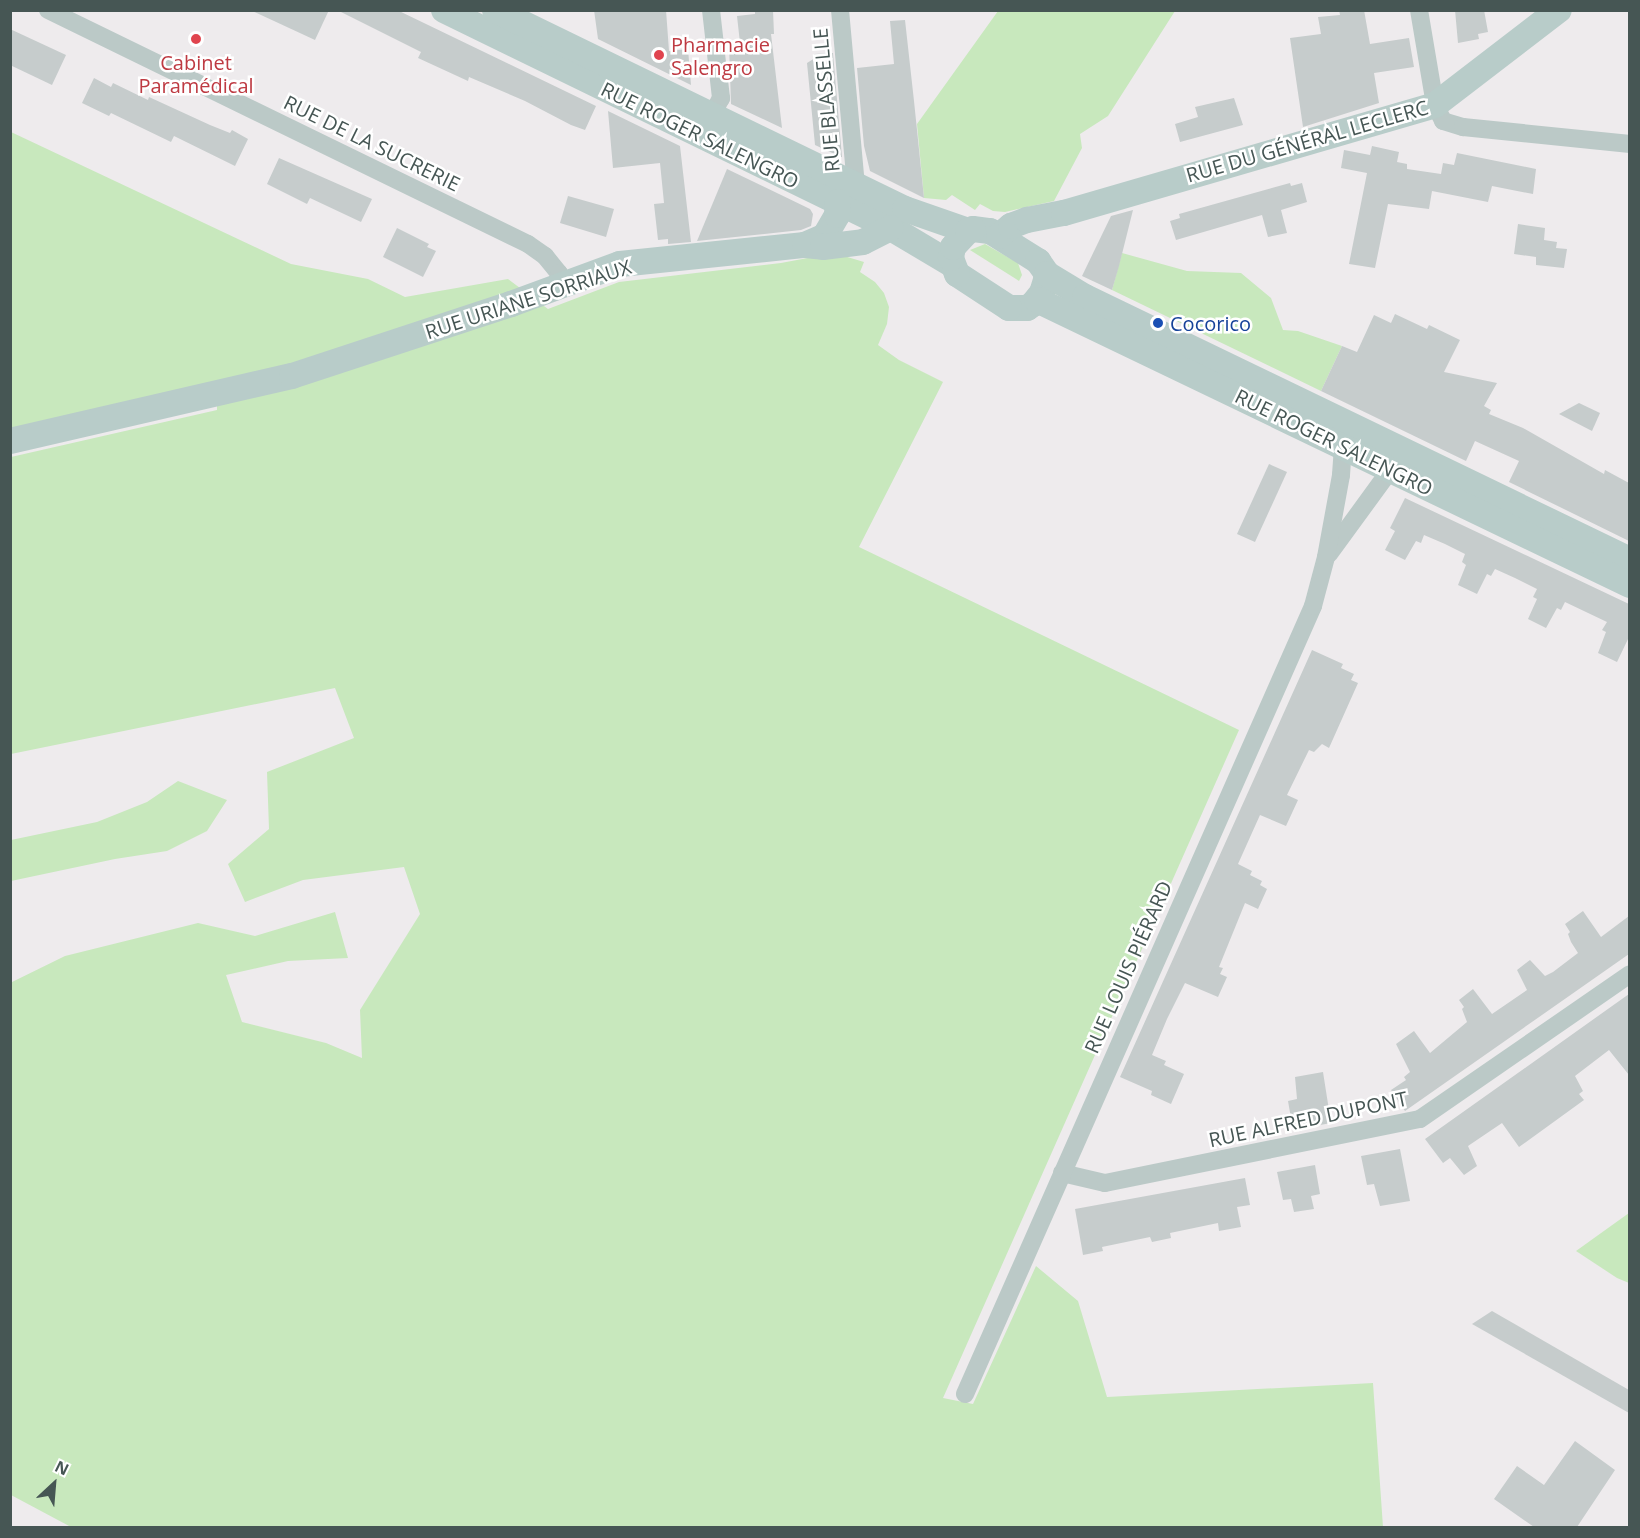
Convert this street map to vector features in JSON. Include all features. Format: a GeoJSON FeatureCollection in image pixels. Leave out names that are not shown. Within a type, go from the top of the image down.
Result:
{"type":"FeatureCollection","features":[{"type":"Feature","properties":{"kind":"main road","name":"RUE ROGER SALENGRO"},"geometry":{"type":"LineString","coordinates":[[444,10],[847,194],[905,209],[968,231]]}},
{"type":"Feature","properties":{"kind":"main road","name":"RUE ROGER SALENGRO"},"geometry":{"type":"LineString","coordinates":[[495,10],[712,115],[847,194],[891,228],[953,265]]}},
{"type":"Feature","properties":{"kind":"main road","name":"RUE DU GÉNÉRAL LECLERC"},"geometry":{"type":"LineString","coordinates":[[999,236],[1011,226],[1027,220],[1064,213],[1435,105],[1559,10]]}},
{"type":"Feature","properties":{"kind":"main road","name":"RUE URIANE SORRIAUX"},"geometry":{"type":"LineString","coordinates":[[805,245],[825,236],[847,194]]}},
{"type":"Feature","properties":{"kind":"main road"},"geometry":{"type":"LineString","coordinates":[[1040,265],[999,236],[981,230],[968,231],[953,247],[951,258],[963,280],[1009,308],[1027,308],[1037,300],[1045,287],[1040,265],[1044,236],[1064,213]]}},
{"type":"Feature","properties":{"kind":"main road","name":"RUE URIANE SORRIAUX"},"geometry":{"type":"LineString","coordinates":[[10,441],[292,376],[565,285],[621,264],[805,245],[823,247],[863,242],[891,228]]}},
{"type":"Feature","properties":{"kind":"main road","name":"RUE ROGER SALENGRO"},"geometry":{"type":"LineString","coordinates":[[1040,265],[1085,297],[1629,560]]}},
{"type":"Feature","properties":{"kind":"main road","name":"RUE ROGER SALENGRO"},"geometry":{"type":"LineString","coordinates":[[1037,300],[1629,585]]}},
{"type":"Feature","properties":{"kind":"street","name":"RUE DE LA SUCRERIE"},"geometry":{"type":"LineString","coordinates":[[48,10],[528,244],[545,256],[559,273],[565,285]]}},
{"type":"Feature","properties":{"kind":"street"},"geometry":{"type":"LineString","coordinates":[[711,10],[721,98],[712,115]]}},
{"type":"Feature","properties":{"kind":"street","name":"RUE BLASSELLE"},"geometry":{"type":"LineString","coordinates":[[840,10],[847,194]]}},
{"type":"Feature","properties":{"kind":"street"},"geometry":{"type":"LineString","coordinates":[[1419,10],[1435,105],[1443,121],[1462,127],[1629,144]]}},
{"type":"Feature","properties":{"kind":"street","name":"RUE LOUIS PIÉRARD"},"geometry":{"type":"LineString","coordinates":[[965,1394],[1313,606],[1326,558],[1341,475],[1343,446]]}},
{"type":"Feature","properties":{"kind":"street","name":"RUE LOUIS PIÉRARD"},"geometry":{"type":"LineString","coordinates":[[1326,558],[1391,470]]}},
{"type":"Feature","properties":{"kind":"street","name":"RUE ALFRED DUPONT"},"geometry":{"type":"LineString","coordinates":[[1062,1173],[1105,1183],[1420,1119],[1629,974]]}},
{"type":"Feature","properties":{"kind":"green space"},"geometry":{"type":"Polygon","coordinates":[[[998,11],[1175,11],[1108,116],[1080,134],[1082,148],[1054,201],[1005,212],[993,211],[980,204],[975,210],[952,195],[946,200],[924,198],[917,124],[998,11]]]}},
{"type":"Feature","properties":{"kind":"green space"},"geometry":{"type":"Polygon","coordinates":[[[11,132],[291,264],[368,279],[405,297],[508,279],[548,309],[619,282],[781,263],[834,253],[864,262],[860,272],[875,282],[884,293],[889,307],[887,324],[878,345],[899,360],[943,382],[859,547],[1239,730],[943,1398],[973,1404],[1036,1266],[1078,1301],[1107,1397],[1373,1383],[1383,1527],[71,1527],[11,1495],[10,983],[65,956],[198,923],[255,936],[335,912],[348,958],[288,961],[226,975],[242,1022],[326,1043],[362,1058],[360,1010],[420,914],[404,867],[303,880],[245,902],[228,864],[269,829],[267,772],[354,738],[335,688],[11,754],[11,457],[217,410],[217,384],[11,429],[11,132]]]}},
{"type":"Feature","properties":{"kind":"green space"},"geometry":{"type":"Polygon","coordinates":[[[985,244],[1018,263],[1022,275],[1019,281],[970,250],[985,244]]]}},
{"type":"Feature","properties":{"kind":"green space"},"geometry":{"type":"Polygon","coordinates":[[[1122,253],[1187,271],[1241,273],[1271,298],[1283,330],[1298,331],[1342,346],[1321,391],[1112,290],[1122,253]]]}},
{"type":"Feature","properties":{"kind":"green space"},"geometry":{"type":"Polygon","coordinates":[[[178,781],[227,800],[207,831],[167,851],[115,859],[11,881],[11,840],[97,822],[147,802],[178,781]]]}},
{"type":"Feature","properties":{"kind":"green space"},"geometry":{"type":"Polygon","coordinates":[[[1629,1213],[1629,1283],[1617,1278],[1576,1251],[1629,1213]]]}},
{"type":"Feature","properties":{"kind":"building"},"geometry":{"type":"Polygon","coordinates":[[[250,10],[329,10],[315,40],[250,10]]]}},
{"type":"Feature","properties":{"kind":"building"},"geometry":{"type":"Polygon","coordinates":[[[337,10],[397,10],[596,106],[585,130],[571,125],[525,101],[469,77],[468,81],[418,58],[421,52],[337,10]]]}},
{"type":"Feature","properties":{"kind":"building"},"geometry":{"type":"Polygon","coordinates":[[[594,10],[666,10],[669,51],[688,49],[691,85],[598,39],[594,10]]]}},
{"type":"Feature","properties":{"kind":"building"},"geometry":{"type":"Polygon","coordinates":[[[755,10],[773,10],[774,34],[771,34],[782,128],[731,104],[729,44],[740,43],[737,16],[755,14],[755,10]]]}},
{"type":"Feature","properties":{"kind":"building"},"geometry":{"type":"Polygon","coordinates":[[[1339,10],[1364,10],[1370,44],[1409,38],[1414,67],[1374,73],[1379,103],[1303,127],[1290,38],[1321,34],[1318,17],[1340,15],[1339,10]]]}},
{"type":"Feature","properties":{"kind":"building"},"geometry":{"type":"Polygon","coordinates":[[[1455,10],[1484,10],[1488,32],[1478,34],[1479,39],[1458,43],[1455,10]]]}},
{"type":"Feature","properties":{"kind":"building"},"geometry":{"type":"Polygon","coordinates":[[[905,20],[924,198],[870,171],[864,146],[857,68],[894,64],[890,21],[905,20]]]}},
{"type":"Feature","properties":{"kind":"building"},"geometry":{"type":"Polygon","coordinates":[[[10,29],[66,55],[52,85],[10,65],[10,29]]]}},
{"type":"Feature","properties":{"kind":"building"},"geometry":{"type":"Polygon","coordinates":[[[833,53],[842,157],[815,145],[807,63],[815,58],[814,54],[833,53]]]}},
{"type":"Feature","properties":{"kind":"building"},"geometry":{"type":"Polygon","coordinates":[[[94,78],[111,87],[113,83],[148,100],[149,97],[230,133],[232,130],[248,139],[235,166],[174,136],[171,142],[111,113],[109,116],[82,103],[94,78]]]}},
{"type":"Feature","properties":{"kind":"building"},"geometry":{"type":"Polygon","coordinates":[[[1234,98],[1243,125],[1180,142],[1175,124],[1198,117],[1195,107],[1234,98]]]}},
{"type":"Feature","properties":{"kind":"building"},"geometry":{"type":"Polygon","coordinates":[[[608,111],[680,146],[691,242],[668,244],[668,239],[658,240],[654,204],[664,203],[660,163],[613,168],[608,111]]]}},
{"type":"Feature","properties":{"kind":"building"},"geometry":{"type":"Polygon","coordinates":[[[1372,146],[1399,152],[1397,162],[1407,164],[1407,169],[1441,174],[1443,163],[1454,165],[1457,153],[1536,169],[1533,194],[1492,186],[1488,202],[1432,191],[1429,209],[1388,204],[1375,268],[1349,264],[1367,173],[1341,168],[1344,150],[1370,155],[1372,146]]]}},
{"type":"Feature","properties":{"kind":"building"},"geometry":{"type":"Polygon","coordinates":[[[279,158],[372,199],[361,222],[310,198],[307,204],[267,184],[279,158]]]}},
{"type":"Feature","properties":{"kind":"building"},"geometry":{"type":"Polygon","coordinates":[[[727,169],[810,209],[813,214],[811,226],[801,230],[697,241],[727,169]]]}},
{"type":"Feature","properties":{"kind":"building"},"geometry":{"type":"Polygon","coordinates":[[[1290,183],[1291,186],[1302,183],[1307,202],[1281,210],[1287,233],[1268,237],[1262,215],[1176,240],[1170,221],[1180,218],[1179,214],[1290,183]]]}},
{"type":"Feature","properties":{"kind":"building"},"geometry":{"type":"Polygon","coordinates":[[[568,196],[614,209],[606,237],[560,223],[568,196]]]}},
{"type":"Feature","properties":{"kind":"building"},"geometry":{"type":"Polygon","coordinates":[[[1133,210],[1112,290],[1082,276],[1111,216],[1133,210]]]}},
{"type":"Feature","properties":{"kind":"building"},"geometry":{"type":"Polygon","coordinates":[[[1518,224],[1545,228],[1544,240],[1557,242],[1556,248],[1567,249],[1564,268],[1536,265],[1536,257],[1514,254],[1518,224]]]}},
{"type":"Feature","properties":{"kind":"building"},"geometry":{"type":"Polygon","coordinates":[[[397,228],[429,244],[427,247],[436,251],[423,277],[383,257],[397,228]]]}},
{"type":"Feature","properties":{"kind":"building"},"geometry":{"type":"Polygon","coordinates":[[[1395,314],[1427,329],[1429,325],[1460,340],[1444,372],[1497,383],[1484,406],[1491,410],[1489,414],[1523,428],[1604,474],[1605,470],[1629,483],[1629,541],[1509,482],[1519,461],[1475,441],[1466,461],[1321,391],[1342,346],[1357,352],[1374,315],[1391,323],[1395,314]]]}},
{"type":"Feature","properties":{"kind":"building"},"geometry":{"type":"Polygon","coordinates":[[[1579,403],[1600,413],[1592,431],[1559,414],[1579,403]]]}},
{"type":"Feature","properties":{"kind":"building"},"geometry":{"type":"Polygon","coordinates":[[[1269,464],[1287,472],[1255,542],[1237,534],[1269,464]]]}},
{"type":"Feature","properties":{"kind":"building"},"geometry":{"type":"Polygon","coordinates":[[[1405,498],[1629,604],[1629,637],[1617,662],[1598,653],[1606,632],[1602,630],[1607,622],[1565,602],[1561,610],[1557,608],[1546,628],[1528,619],[1537,599],[1533,597],[1537,589],[1495,569],[1491,576],[1487,574],[1477,594],[1458,585],[1466,565],[1462,562],[1465,554],[1424,535],[1421,543],[1416,541],[1405,560],[1385,550],[1395,531],[1390,528],[1405,498]]]}},
{"type":"Feature","properties":{"kind":"building"},"geometry":{"type":"Polygon","coordinates":[[[1312,650],[1343,664],[1341,668],[1354,674],[1351,680],[1358,683],[1329,748],[1322,744],[1314,752],[1309,750],[1287,795],[1298,800],[1286,826],[1260,815],[1238,864],[1252,871],[1250,875],[1262,881],[1260,885],[1267,889],[1258,909],[1245,903],[1219,967],[1223,968],[1220,974],[1227,977],[1218,997],[1185,983],[1167,1019],[1152,1055],[1166,1061],[1164,1065],[1184,1074],[1171,1104],[1151,1095],[1152,1091],[1120,1077],[1312,650]]]}},
{"type":"Feature","properties":{"kind":"building"},"geometry":{"type":"Polygon","coordinates":[[[1583,911],[1601,937],[1629,916],[1629,954],[1405,1111],[1391,1090],[1406,1080],[1404,1077],[1410,1072],[1396,1044],[1414,1031],[1430,1053],[1467,1022],[1462,1009],[1464,1007],[1459,1000],[1473,989],[1492,1014],[1527,990],[1517,970],[1530,960],[1545,976],[1553,972],[1578,953],[1571,942],[1568,934],[1570,932],[1565,924],[1583,911]]]}},
{"type":"Feature","properties":{"kind":"building"},"geometry":{"type":"Polygon","coordinates":[[[1629,994],[1629,1075],[1609,1050],[1575,1076],[1583,1091],[1579,1094],[1584,1100],[1519,1147],[1502,1123],[1468,1146],[1477,1166],[1464,1175],[1450,1158],[1443,1163],[1425,1139],[1629,994]]]}},
{"type":"Feature","properties":{"kind":"building"},"geometry":{"type":"Polygon","coordinates":[[[1323,1072],[1331,1123],[1293,1130],[1288,1101],[1297,1099],[1295,1077],[1323,1072]]]}},
{"type":"Feature","properties":{"kind":"building"},"geometry":{"type":"Polygon","coordinates":[[[1400,1149],[1410,1201],[1380,1206],[1374,1184],[1367,1185],[1361,1156],[1400,1149]]]}},
{"type":"Feature","properties":{"kind":"building"},"geometry":{"type":"Polygon","coordinates":[[[1315,1165],[1320,1194],[1311,1196],[1314,1209],[1294,1212],[1291,1199],[1283,1200],[1277,1172],[1315,1165]]]}},
{"type":"Feature","properties":{"kind":"building"},"geometry":{"type":"Polygon","coordinates":[[[1245,1178],[1250,1205],[1237,1207],[1241,1227],[1219,1231],[1218,1223],[1170,1233],[1171,1238],[1152,1242],[1150,1237],[1102,1247],[1103,1251],[1083,1255],[1075,1209],[1245,1178]]]}},
{"type":"Feature","properties":{"kind":"building"},"geometry":{"type":"Polygon","coordinates":[[[1492,1311],[1629,1390],[1629,1413],[1472,1324],[1492,1311]]]}},
{"type":"Feature","properties":{"kind":"building"},"geometry":{"type":"Polygon","coordinates":[[[1575,1441],[1615,1470],[1577,1527],[1534,1527],[1494,1499],[1517,1466],[1544,1485],[1575,1441]]]}},
{"type":"Feature","properties":{"kind":"place","name":"Cabinet Paramédical"},"geometry":{"type":"Point","coordinates":[196,39]}},
{"type":"Feature","properties":{"kind":"place","name":"Pharmacie Salengro"},"geometry":{"type":"Point","coordinates":[659,55]}},
{"type":"Feature","properties":{"kind":"place","name":"Cocorico"},"geometry":{"type":"Point","coordinates":[1158,323]}}]}
